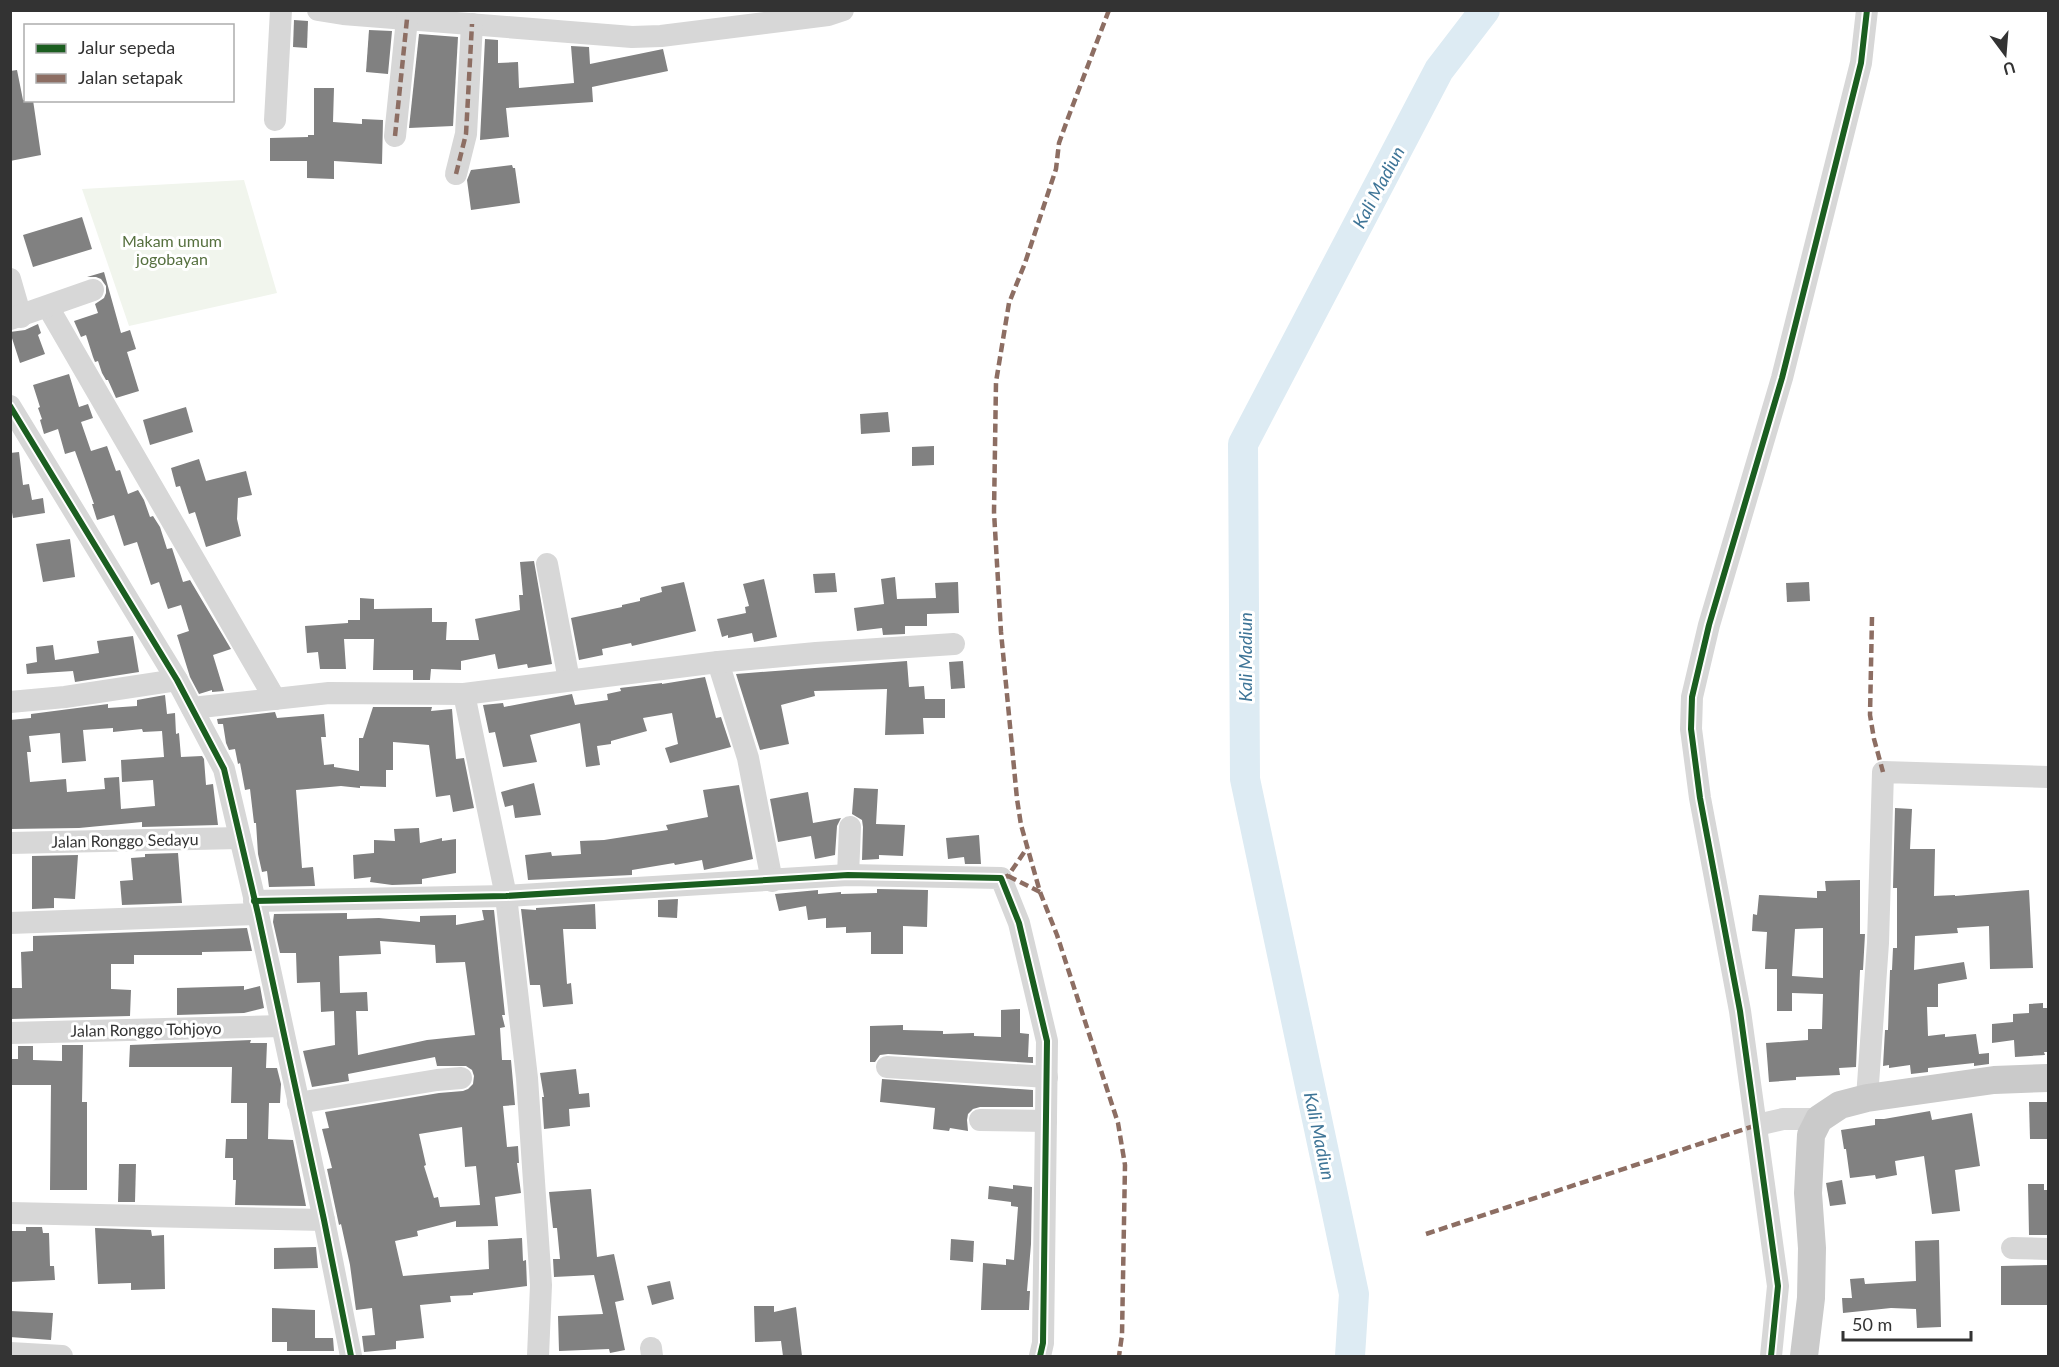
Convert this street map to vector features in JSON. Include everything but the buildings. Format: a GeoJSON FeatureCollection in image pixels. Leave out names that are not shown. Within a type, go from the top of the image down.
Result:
{"type":"FeatureCollection","features":[{"type":"Feature","properties":{"kind":"main road"},"geometry":{"type":"LineString","coordinates":[[1804,1356],[1812,1298],[1812,1248],[1808,1193],[1811,1135],[1819,1119],[1840,1105],[1867,1098],[1994,1080],[2049,1078]]}},
{"type":"Feature","properties":{"kind":"street"},"geometry":{"type":"LineString","coordinates":[[275,120],[281,10]]}},
{"type":"Feature","properties":{"kind":"street"},"geometry":{"type":"LineString","coordinates":[[318,10],[610,36],[661,36],[828,15],[843,10]]}},
{"type":"Feature","properties":{"kind":"street"},"geometry":{"type":"LineString","coordinates":[[1771,1356],[1778,1286],[1740,1011],[1700,798],[1691,729],[1692,697],[1708,625],[1782,378],[1861,63],[1867,10]]}},
{"type":"Feature","properties":{"kind":"street"},"geometry":{"type":"LineString","coordinates":[[395,136],[407,19]]}},
{"type":"Feature","properties":{"kind":"street"},"geometry":{"type":"LineString","coordinates":[[456,174],[466,134],[472,24]]}},
{"type":"Feature","properties":{"kind":"street"},"geometry":{"type":"LineString","coordinates":[[10,279],[16,318],[93,290]]}},
{"type":"Feature","properties":{"kind":"street"},"geometry":{"type":"LineString","coordinates":[[48,307],[274,699]]}},
{"type":"Feature","properties":{"kind":"street"},"geometry":{"type":"LineString","coordinates":[[10,406],[177,680],[224,769],[324,1220],[351,1356]]}},
{"type":"Feature","properties":{"kind":"street"},"geometry":{"type":"LineString","coordinates":[[547,564],[569,680]]}},
{"type":"Feature","properties":{"kind":"street"},"geometry":{"type":"LineString","coordinates":[[192,708],[329,693],[464,694],[718,662],[954,644]]}},
{"type":"Feature","properties":{"kind":"street"},"geometry":{"type":"LineString","coordinates":[[718,662],[748,758],[772,881]]}},
{"type":"Feature","properties":{"kind":"street"},"geometry":{"type":"LineString","coordinates":[[10,702],[65,697],[177,680]]}},
{"type":"Feature","properties":{"kind":"street"},"geometry":{"type":"LineString","coordinates":[[464,694],[506,896],[527,1078],[541,1286],[538,1356]]}},
{"type":"Feature","properties":{"kind":"street"},"geometry":{"type":"LineString","coordinates":[[1867,1098],[1878,943],[1883,772],[2049,777]]}},
{"type":"Feature","properties":{"kind":"street"},"geometry":{"type":"LineString","coordinates":[[848,875],[850,827]]}},
{"type":"Feature","properties":{"kind":"street","name":"Jalan Ronggo Sedayu"},"geometry":{"type":"LineString","coordinates":[[10,843],[240,838]]}},
{"type":"Feature","properties":{"kind":"street"},"geometry":{"type":"LineString","coordinates":[[10,923],[256,907],[506,896],[848,875],[1001,878],[1019,923],[1047,1041],[1041,1356]]}},
{"type":"Feature","properties":{"kind":"street","name":"Jalan Ronggo Tohjoyo"},"geometry":{"type":"LineString","coordinates":[[10,1032],[281,1026]]}},
{"type":"Feature","properties":{"kind":"street"},"geometry":{"type":"LineString","coordinates":[[887,1067],[1047,1077]]}},
{"type":"Feature","properties":{"kind":"street"},"geometry":{"type":"LineString","coordinates":[[298,1103],[461,1078]]}},
{"type":"Feature","properties":{"kind":"street"},"geometry":{"type":"LineString","coordinates":[[980,1119],[1046,1121]]}},
{"type":"Feature","properties":{"kind":"street"},"geometry":{"type":"LineString","coordinates":[[1756,1125],[1783,1119],[1819,1119]]}},
{"type":"Feature","properties":{"kind":"street"},"geometry":{"type":"LineString","coordinates":[[10,1212],[324,1220]]}},
{"type":"Feature","properties":{"kind":"street"},"geometry":{"type":"LineString","coordinates":[[2012,1248],[2049,1249]]}},
{"type":"Feature","properties":{"kind":"street"},"geometry":{"type":"LineString","coordinates":[[10,1353],[62,1356]]}},
{"type":"Feature","properties":{"kind":"green space","name":"Makam umum jogobayan"},"geometry":{"type":"Polygon","coordinates":[[[244,180],[277,293],[129,326],[82,189],[244,180]]]}},
{"type":"Feature","properties":{"kind":"waterway","name":"Kali Madiun"},"geometry":{"type":"LineString","coordinates":[[1350,1356],[1354,1294],[1245,779],[1243,444],[1439,70],[1485,10]]}},
{"type":"Feature","properties":{"kind":"marked path"},"geometry":{"type":"LineString","coordinates":[[1109,10],[1059,143],[1056,169],[1025,263],[1009,303],[996,382],[994,512],[1001,632],[1021,825],[1040,892],[1057,935],[1118,1123],[1125,1165],[1122,1335],[1119,1356]]}},
{"type":"Feature","properties":{"kind":"marked path"},"geometry":{"type":"LineString","coordinates":[[395,136],[407,19]]}},
{"type":"Feature","properties":{"kind":"marked path"},"geometry":{"type":"LineString","coordinates":[[456,174],[466,134],[472,24]]}},
{"type":"Feature","properties":{"kind":"marked path"},"geometry":{"type":"LineString","coordinates":[[1872,617],[1870,715],[1883,772]]}},
{"type":"Feature","properties":{"kind":"marked path"},"geometry":{"type":"LineString","coordinates":[[1001,878],[1008,876],[1027,848]]}},
{"type":"Feature","properties":{"kind":"marked path"},"geometry":{"type":"LineString","coordinates":[[1008,876],[1040,892]]}},
{"type":"Feature","properties":{"kind":"marked path"},"geometry":{"type":"LineString","coordinates":[[1426,1234],[1757,1125]]}},
{"type":"Feature","properties":{"kind":"cycle path"},"geometry":{"type":"LineString","coordinates":[[1771,1356],[1778,1286],[1740,1011],[1700,798],[1691,729],[1692,697],[1709,625],[1782,378],[1861,63],[1867,10]]}},
{"type":"Feature","properties":{"kind":"cycle path"},"geometry":{"type":"LineString","coordinates":[[10,406],[177,680],[224,769],[258,914],[351,1356]]}},
{"type":"Feature","properties":{"kind":"cycle path"},"geometry":{"type":"LineString","coordinates":[[254,901],[506,896],[848,875],[1001,878],[1019,923],[1047,1041],[1043,1343],[1040,1356]]}}]}
